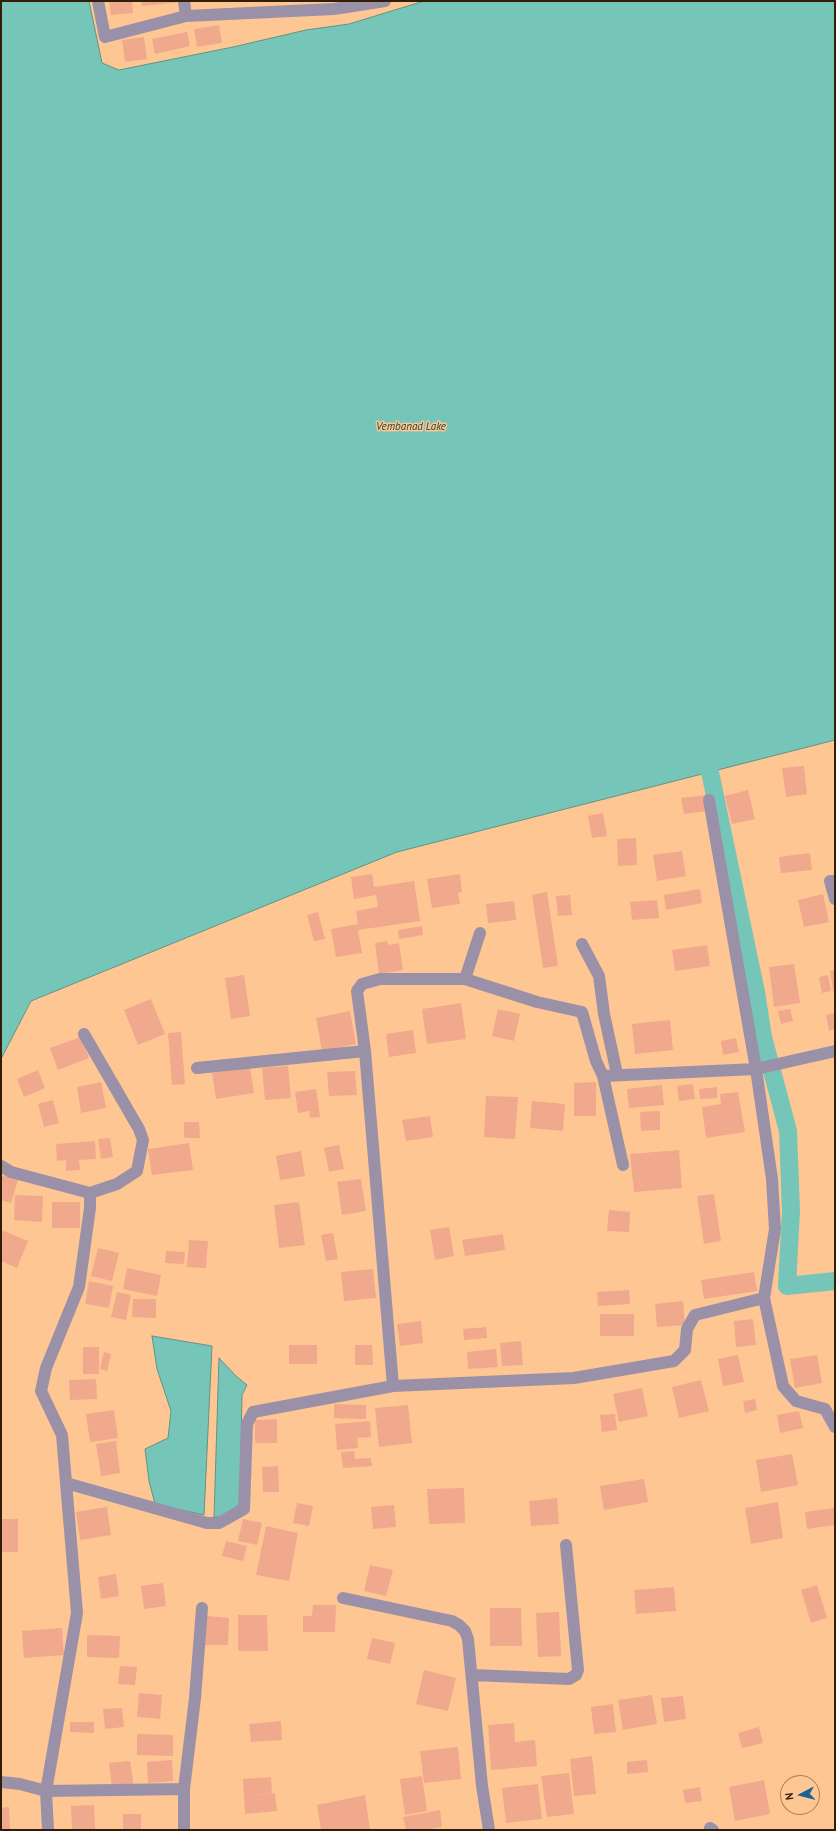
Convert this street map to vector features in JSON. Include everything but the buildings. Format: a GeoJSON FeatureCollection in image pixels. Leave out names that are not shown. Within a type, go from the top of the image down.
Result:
{"type":"FeatureCollection","features":[{"type":"Feature","properties":{"kind":"street"},"geometry":{"type":"LineString","coordinates":[[98,1],[105,37],[186,16],[334,9],[384,1]]}},
{"type":"Feature","properties":{"kind":"street"},"geometry":{"type":"LineString","coordinates":[[184,1],[186,16]]}},
{"type":"Feature","properties":{"kind":"street"},"geometry":{"type":"LineString","coordinates":[[709,800],[759,1068],[772,1179],[775,1229],[764,1298],[783,1386],[796,1401],[826,1409],[835,1427]]}},
{"type":"Feature","properties":{"kind":"street"},"geometry":{"type":"LineString","coordinates":[[835,881],[830,881],[835,900]]}},
{"type":"Feature","properties":{"kind":"street"},"geometry":{"type":"LineString","coordinates":[[465,979],[480,933]]}},
{"type":"Feature","properties":{"kind":"street"},"geometry":{"type":"LineString","coordinates":[[582,944],[599,976],[604,1014],[617,1074]]}},
{"type":"Feature","properties":{"kind":"street"},"geometry":{"type":"LineString","coordinates":[[394,1386],[365,1051],[357,991],[362,984],[380,979],[465,979],[537,1002],[582,1012],[596,1061],[603,1076],[622,1165]]}},
{"type":"Feature","properties":{"kind":"street"},"geometry":{"type":"LineString","coordinates":[[1,1166],[11,1172],[90,1193],[116,1184],[137,1171],[143,1140],[139,1129],[84,1034]]}},
{"type":"Feature","properties":{"kind":"street"},"geometry":{"type":"LineString","coordinates":[[197,1068],[365,1051]]}},
{"type":"Feature","properties":{"kind":"street"},"geometry":{"type":"LineString","coordinates":[[603,1076],[617,1074],[759,1068],[835,1051]]}},
{"type":"Feature","properties":{"kind":"street"},"geometry":{"type":"LineString","coordinates":[[48,1830],[46,1791],[77,1613],[62,1434],[41,1391],[46,1368],[78,1287],[90,1208],[90,1193]]}},
{"type":"Feature","properties":{"kind":"street"},"geometry":{"type":"LineString","coordinates":[[66,1483],[208,1523],[219,1523],[244,1509],[247,1424],[253,1412],[394,1386],[574,1378],[674,1361],[685,1350],[687,1329],[695,1315],[764,1298]]}},
{"type":"Feature","properties":{"kind":"street"},"geometry":{"type":"LineString","coordinates":[[472,1676],[569,1679],[576,1675],[578,1670],[566,1545]]}},
{"type":"Feature","properties":{"kind":"street"},"geometry":{"type":"LineString","coordinates":[[343,1598],[452,1621],[465,1631],[468,1639],[482,1786],[489,1830]]}},
{"type":"Feature","properties":{"kind":"street"},"geometry":{"type":"LineString","coordinates":[[184,1830],[184,1789],[195,1698],[202,1608]]}},
{"type":"Feature","properties":{"kind":"street"},"geometry":{"type":"LineString","coordinates":[[1,1782],[20,1784],[46,1791],[184,1789]]}},
{"type":"Feature","properties":{"kind":"water","name":"Vembanad Lake"},"geometry":{"type":"Polygon","coordinates":[[[1,1],[89,1],[102,63],[119,70],[233,47],[306,30],[349,24],[424,1],[835,1],[835,740],[397,852],[31,1001],[1,1059],[1,1]]]}},
{"type":"Feature","properties":{"kind":"water"},"geometry":{"type":"Polygon","coordinates":[[[152,1336],[212,1346],[204,1515],[155,1504],[149,1481],[145,1449],[168,1438],[171,1411],[157,1369],[152,1336]]]}},
{"type":"Feature","properties":{"kind":"water"},"geometry":{"type":"Polygon","coordinates":[[[219,1358],[247,1385],[242,1395],[240,1504],[221,1517],[214,1517],[219,1358]]]}},
{"type":"Feature","properties":{"kind":"waterway"},"geometry":{"type":"LineString","coordinates":[[710,772],[756,992],[763,1037],[788,1131],[791,1211],[787,1286],[835,1281]]}}]}
